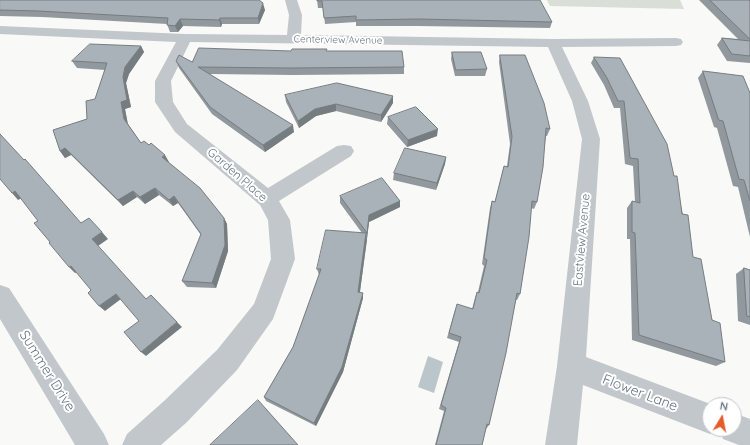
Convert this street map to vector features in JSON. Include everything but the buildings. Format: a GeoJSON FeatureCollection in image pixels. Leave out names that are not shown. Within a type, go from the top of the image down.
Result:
{"type":"FeatureCollection","features":[{"type":"Feature","properties":{"kind":"street"},"geometry":{"type":"LineString","coordinates":[[291,0],[297,16],[293,39]]}},
{"type":"Feature","properties":{"kind":"street","name":"Centerview Avenue"},"geometry":{"type":"LineString","coordinates":[[0,30],[185,38],[553,43],[676,42]]}},
{"type":"Feature","properties":{"kind":"street","name":"Garden Place"},"geometry":{"type":"LineString","coordinates":[[138,445],[176,412],[227,360],[264,311],[283,259],[279,220],[267,199],[181,128],[164,102],[163,81],[185,38]]}},
{"type":"Feature","properties":{"kind":"street","name":"Eastview Avenue"},"geometry":{"type":"LineString","coordinates":[[553,43],[580,101],[591,139],[571,366],[561,445]]}},
{"type":"Feature","properties":{"kind":"street"},"geometry":{"type":"LineString","coordinates":[[267,199],[344,151]]}},
{"type":"Feature","properties":{"kind":"street","name":"Summer Drive"},"geometry":{"type":"LineString","coordinates":[[0,296],[93,445]]}},
{"type":"Feature","properties":{"kind":"street","name":"Flower Lane"},"geometry":{"type":"LineString","coordinates":[[571,366],[702,416]]}},
{"type":"Feature","properties":{"kind":"shaded area"},"geometry":{"type":"Polygon","coordinates":[[[547,0],[680,0],[684,9],[550,6],[547,0]]]}},
{"type":"Feature","properties":{"kind":"shaded area"},"geometry":{"type":"Polygon","coordinates":[[[428,356],[443,362],[434,393],[418,387],[428,356]]]}}]}
